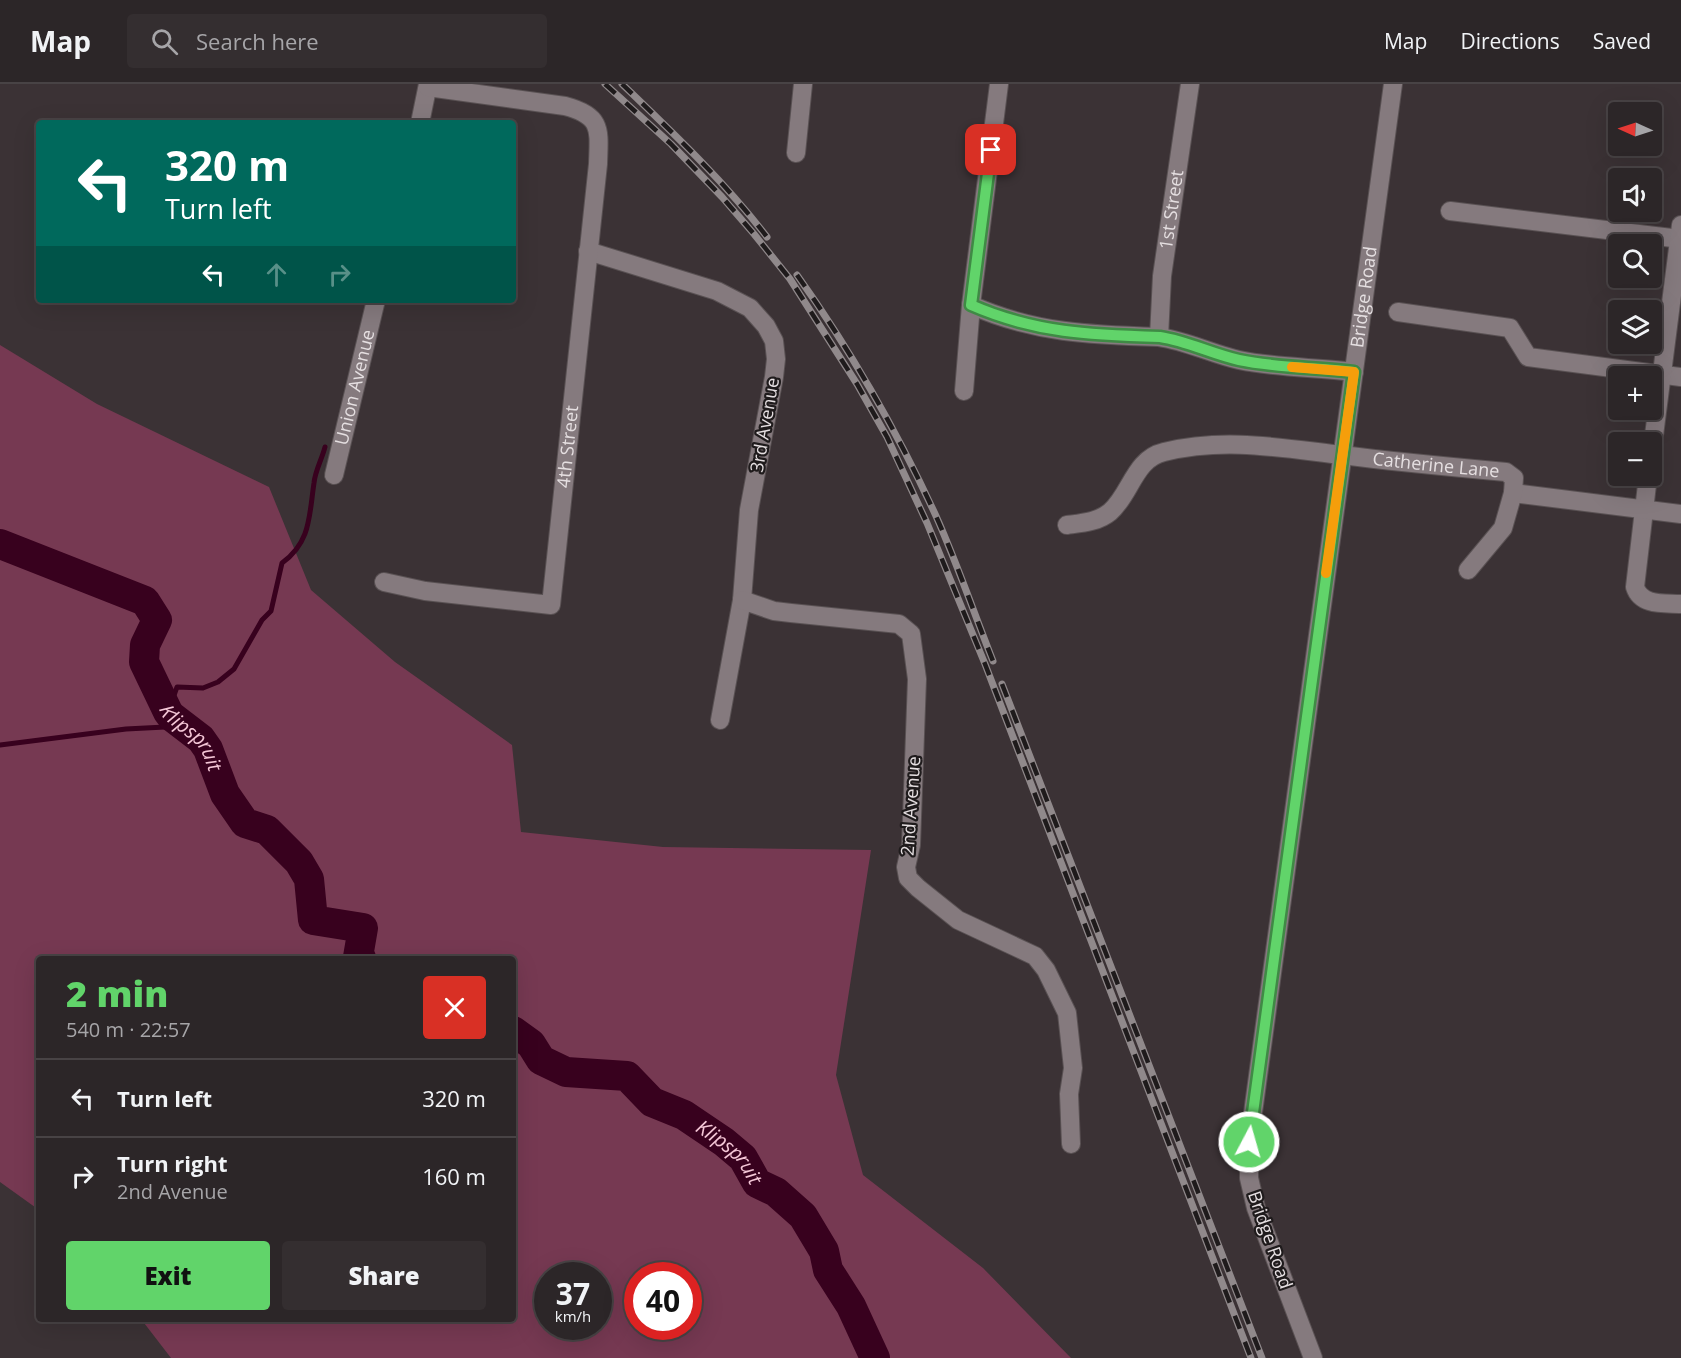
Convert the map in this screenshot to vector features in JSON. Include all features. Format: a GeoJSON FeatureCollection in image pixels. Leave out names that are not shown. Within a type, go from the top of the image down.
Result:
{"type":"FeatureCollection","features":[{"type":"Feature","properties":{"kind":"street"},"geometry":{"type":"LineString","coordinates":[[796,153],[803,84]]}},
{"type":"Feature","properties":{"kind":"street"},"geometry":{"type":"LineString","coordinates":[[964,391],[971,305],[999,84]]}},
{"type":"Feature","properties":{"kind":"street","name":"1st Street"},"geometry":{"type":"LineString","coordinates":[[1160,337],[1162,276],[1190,84]]}},
{"type":"Feature","properties":{"kind":"street","name":"Bridge Road"},"geometry":{"type":"LineString","coordinates":[[1313,1358],[1259,1217],[1249,1178],[1248,1163],[1252,1117],[1393,84]]}},
{"type":"Feature","properties":{"kind":"street"},"geometry":{"type":"LineString","coordinates":[[421,120],[428,86]]}},
{"type":"Feature","properties":{"kind":"street","name":"4th Street"},"geometry":{"type":"LineString","coordinates":[[384,582],[425,591],[551,605],[598,164],[598,129],[593,120],[582,111],[565,106],[428,86]]}},
{"type":"Feature","properties":{"kind":"street"},"geometry":{"type":"LineString","coordinates":[[1450,211],[1680,234],[1662,375],[1681,377]]}},
{"type":"Feature","properties":{"kind":"street","name":"3rd Avenue"},"geometry":{"type":"LineString","coordinates":[[588,251],[717,291],[750,308],[771,333],[776,348],[776,359],[749,510],[742,600],[720,720]]}},
{"type":"Feature","properties":{"kind":"street","name":"Union Avenue"},"geometry":{"type":"LineString","coordinates":[[334,475],[375,303]]}},
{"type":"Feature","properties":{"kind":"street"},"geometry":{"type":"LineString","coordinates":[[971,305],[1014,322],[1056,331],[1160,337],[1237,359],[1268,365],[1354,372]]}},
{"type":"Feature","properties":{"kind":"street"},"geometry":{"type":"LineString","coordinates":[[1398,312],[1510,328],[1528,357],[1608,368]]}},
{"type":"Feature","properties":{"kind":"street"},"geometry":{"type":"LineString","coordinates":[[1067,525],[1088,523],[1110,512],[1147,460],[1164,452],[1242,444],[1342,456]]}},
{"type":"Feature","properties":{"kind":"street","name":"Catherine Lane"},"geometry":{"type":"LineString","coordinates":[[1342,456],[1506,472],[1514,478],[1513,493],[1503,528],[1468,570]]}},
{"type":"Feature","properties":{"kind":"street"},"geometry":{"type":"LineString","coordinates":[[1647,486],[1635,577],[1637,593],[1649,601],[1680,604]]}},
{"type":"Feature","properties":{"kind":"street","name":"Catherine Lane"},"geometry":{"type":"LineString","coordinates":[[1513,493],[1681,514]]}},
{"type":"Feature","properties":{"kind":"street","name":"2nd Avenue"},"geometry":{"type":"LineString","coordinates":[[742,600],[791,614],[899,624],[911,634],[917,679],[911,845],[906,867],[908,878],[958,920],[1035,956],[1046,970],[1067,1012],[1073,1068],[1069,1094],[1071,1144]]}},
{"type":"Feature","properties":{"kind":"shaded area"},"geometry":{"type":"Polygon","coordinates":[[[0,345],[97,404],[269,487],[311,590],[395,662],[512,745],[521,832],[663,847],[871,850],[836,1075],[863,1175],[983,1268],[1071,1358],[171,1358],[143,1322],[516,1322],[516,956],[36,956],[36,1208],[0,1182],[0,345]]]}},
{"type":"Feature","properties":{"kind":"waterway"},"geometry":{"type":"LineString","coordinates":[[168,712],[177,687],[203,688],[218,682],[234,669],[262,620],[271,611],[282,563],[299,546],[304,537],[315,478],[325,447]]}},
{"type":"Feature","properties":{"kind":"waterway","name":"Klipspruit"},"geometry":{"type":"LineString","coordinates":[[0,544],[145,601],[157,620],[145,645],[144,662],[168,712],[201,739],[208,749],[225,794],[245,823],[267,830],[299,862],[309,879],[313,920],[363,928],[358,956]]}},
{"type":"Feature","properties":{"kind":"waterway"},"geometry":{"type":"LineString","coordinates":[[0,745],[126,729],[185,726]]}},
{"type":"Feature","properties":{"kind":"waterway","name":"Klipspruit"},"geometry":{"type":"LineString","coordinates":[[516,1033],[531,1044],[541,1060],[566,1072],[627,1076],[652,1102],[684,1115],[743,1158],[757,1183],[776,1192],[803,1216],[824,1251],[828,1270],[851,1306],[875,1358]]}},
{"type":"Feature","properties":{"kind":"railway"},"geometry":{"type":"LineString","coordinates":[[605,84],[671,144],[722,197],[790,279],[857,384],[887,437],[927,523],[985,664],[1251,1358]]}},
{"type":"Feature","properties":{"kind":"railway"},"geometry":{"type":"LineString","coordinates":[[622,84],[716,177],[767,237]]}},
{"type":"Feature","properties":{"kind":"railway"},"geometry":{"type":"LineString","coordinates":[[797,275],[872,392],[921,484],[944,534],[993,661]]}},
{"type":"Feature","properties":{"kind":"railway"},"geometry":{"type":"LineString","coordinates":[[1002,684],[1262,1358]]}},
{"type":"Feature","properties":{"kind":"slow traffic"},"geometry":{"type":"LineString","coordinates":[[1292,367],[1354,372],[1326,573]]}},
{"type":"Feature","properties":{"kind":"route"},"geometry":{"type":"LineString","coordinates":[[991,150],[971,305],[1014,322],[1056,331],[1094,335],[1160,337],[1237,359],[1268,365],[1354,372],[1249,1142]]}}]}
